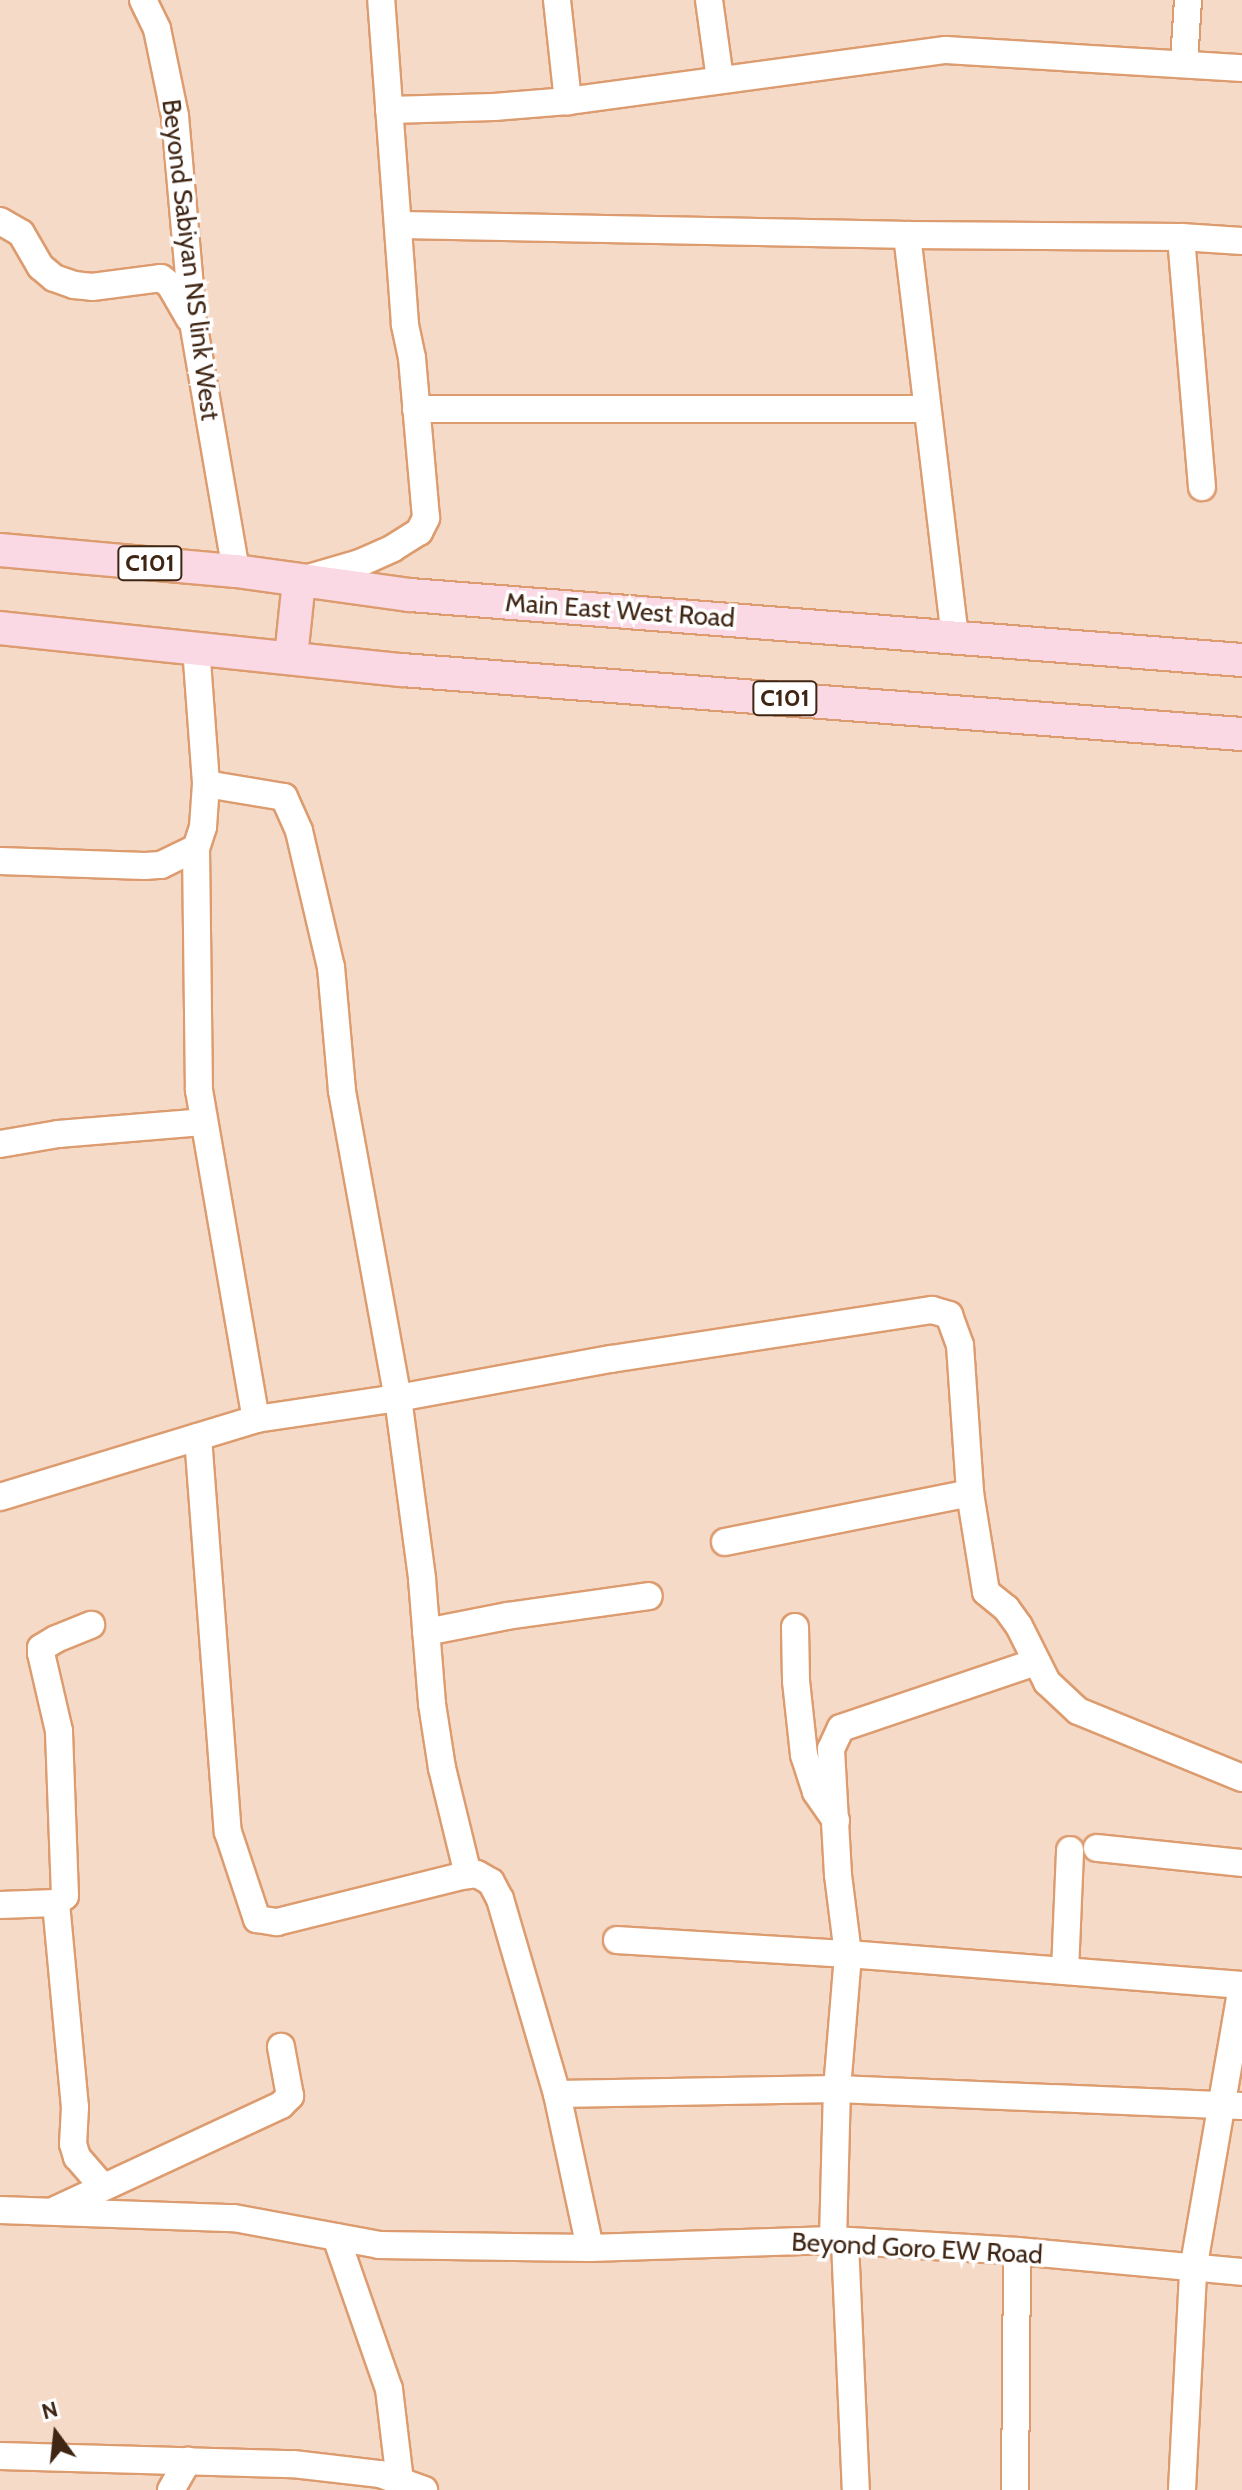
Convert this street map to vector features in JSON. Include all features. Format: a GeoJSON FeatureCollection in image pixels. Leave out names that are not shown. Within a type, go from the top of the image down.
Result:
{"type":"FeatureCollection","features":[{"type":"Feature","properties":{"kind":"main road","name":"Main East West Road"},"geometry":{"type":"LineString","coordinates":[[0,550],[236,571],[410,595],[1242,660]]}},
{"type":"Feature","properties":{"kind":"main road"},"geometry":{"type":"LineString","coordinates":[[291,657],[299,581]]}},
{"type":"Feature","properties":{"kind":"main road","name":"C101"},"geometry":{"type":"LineString","coordinates":[[0,628],[402,670],[1242,734]]}},
{"type":"Feature","properties":{"kind":"street","name":"Beyond Sabiyan NS link West"},"geometry":{"type":"LineString","coordinates":[[143,0],[157,29],[175,116],[193,322],[236,571]]}},
{"type":"Feature","properties":{"kind":"street"},"geometry":{"type":"LineString","coordinates":[[299,581],[360,563],[419,532],[426,518],[405,324],[401,225],[381,0]]}},
{"type":"Feature","properties":{"kind":"street"},"geometry":{"type":"LineString","coordinates":[[557,0],[568,101]]}},
{"type":"Feature","properties":{"kind":"street"},"geometry":{"type":"LineString","coordinates":[[709,0],[720,79]]}},
{"type":"Feature","properties":{"kind":"street"},"geometry":{"type":"LineString","coordinates":[[1184,62],[1188,0]]}},
{"type":"Feature","properties":{"kind":"street"},"geometry":{"type":"LineString","coordinates":[[389,110],[568,101],[946,50],[1184,62],[1242,68]]}},
{"type":"Feature","properties":{"kind":"street"},"geometry":{"type":"LineString","coordinates":[[1,219],[21,233],[41,267],[54,278],[92,287],[161,278],[170,285],[193,322]]}},
{"type":"Feature","properties":{"kind":"street"},"geometry":{"type":"LineString","coordinates":[[401,225],[1181,237],[1242,241]]}},
{"type":"Feature","properties":{"kind":"street"},"geometry":{"type":"LineString","coordinates":[[907,235],[925,409],[943,521],[955,637]]}},
{"type":"Feature","properties":{"kind":"street"},"geometry":{"type":"LineString","coordinates":[[1181,237],[1202,487]]}},
{"type":"Feature","properties":{"kind":"street"},"geometry":{"type":"LineString","coordinates":[[416,409],[925,409]]}},
{"type":"Feature","properties":{"kind":"street"},"geometry":{"type":"LineString","coordinates":[[196,647],[206,784],[203,827],[196,848],[197,1014],[203,1122],[256,1419]]}},
{"type":"Feature","properties":{"kind":"street"},"geometry":{"type":"LineString","coordinates":[[206,784],[270,792],[284,797],[292,808],[331,967],[342,1091],[398,1398],[442,1768],[468,1875]]}},
{"type":"Feature","properties":{"kind":"street"},"geometry":{"type":"LineString","coordinates":[[0,861],[161,865],[196,848]]}},
{"type":"Feature","properties":{"kind":"street"},"geometry":{"type":"LineString","coordinates":[[0,1144],[58,1134],[203,1122]]}},
{"type":"Feature","properties":{"kind":"street"},"geometry":{"type":"LineString","coordinates":[[0,1497],[256,1419],[398,1398],[611,1359],[932,1310],[949,1315],[960,1345],[970,1493],[986,1592],[1012,1617],[1047,1682],[1078,1711],[1242,1778]]}},
{"type":"Feature","properties":{"kind":"street"},"geometry":{"type":"LineString","coordinates":[[198,1437],[228,1832],[257,1919],[277,1922],[468,1875],[485,1877],[500,1899],[557,2094],[590,2248]]}},
{"type":"Feature","properties":{"kind":"street"},"geometry":{"type":"LineString","coordinates":[[725,1542],[970,1493]]}},
{"type":"Feature","properties":{"kind":"street"},"geometry":{"type":"LineString","coordinates":[[426,1632],[535,1611],[649,1596]]}},
{"type":"Feature","properties":{"kind":"street"},"geometry":{"type":"LineString","coordinates":[[0,1905],[56,1903],[65,1896],[63,1794],[57,1719],[41,1648],[91,1625]]}},
{"type":"Feature","properties":{"kind":"street"},"geometry":{"type":"LineString","coordinates":[[795,1627],[796,1681],[804,1755],[816,1792],[836,1821]]}},
{"type":"Feature","properties":{"kind":"street"},"geometry":{"type":"LineString","coordinates":[[856,2490],[839,2241],[837,2089],[848,1954],[838,1875],[831,1749],[841,1728],[1036,1662]]}},
{"type":"Feature","properties":{"kind":"street"},"geometry":{"type":"LineString","coordinates":[[1097,1848],[1242,1863]]}},
{"type":"Feature","properties":{"kind":"street"},"geometry":{"type":"LineString","coordinates":[[1065,1971],[1070,1850]]}},
{"type":"Feature","properties":{"kind":"street"},"geometry":{"type":"LineString","coordinates":[[56,1903],[75,2107],[73,2144],[77,2157],[102,2186]]}},
{"type":"Feature","properties":{"kind":"street"},"geometry":{"type":"LineString","coordinates":[[617,1940],[848,1954],[1242,1986],[1231,2105],[1193,2270],[1182,2490]]}},
{"type":"Feature","properties":{"kind":"street"},"geometry":{"type":"LineString","coordinates":[[50,2213],[102,2186],[281,2105],[290,2096],[281,2047]]}},
{"type":"Feature","properties":{"kind":"street"},"geometry":{"type":"LineString","coordinates":[[557,2094],[837,2089],[1231,2105]]}},
{"type":"Feature","properties":{"kind":"street","name":"Beyond Goro EW Road"},"geometry":{"type":"LineString","coordinates":[[0,2210],[234,2218],[379,2245],[590,2248],[839,2241],[1017,2251],[1193,2270],[1242,2272]]}},
{"type":"Feature","properties":{"kind":"street"},"geometry":{"type":"LineString","coordinates":[[336,2237],[389,2389],[409,2488]]}},
{"type":"Feature","properties":{"kind":"street"},"geometry":{"type":"LineString","coordinates":[[1015,2490],[1017,2251]]}},
{"type":"Feature","properties":{"kind":"street"},"geometry":{"type":"LineString","coordinates":[[0,2456],[293,2464],[380,2474],[409,2488]]}},
{"type":"Feature","properties":{"kind":"street"},"geometry":{"type":"LineString","coordinates":[[171,2490],[188,2461]]}}]}
